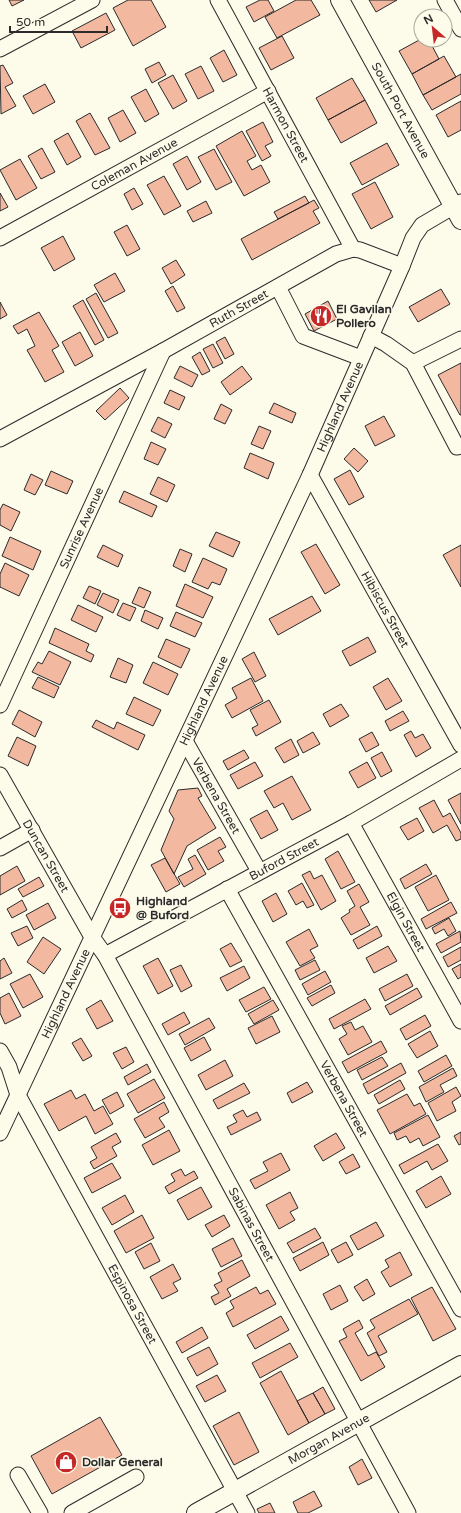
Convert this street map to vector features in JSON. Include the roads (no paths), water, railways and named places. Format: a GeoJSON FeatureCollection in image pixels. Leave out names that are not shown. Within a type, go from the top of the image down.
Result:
{"type":"FeatureCollection","features":[{"type":"Feature","properties":{"kind":"main road","name":"South Port Avenue"},"geometry":{"type":"LineString","coordinates":[[340,0],[458,210]]}},
{"type":"Feature","properties":{"kind":"main road","name":"Morgan Avenue"},"geometry":{"type":"LineString","coordinates":[[196,1513],[461,1366]]}},
{"type":"Feature","properties":{"kind":"street"},"geometry":{"type":"LineString","coordinates":[[0,48],[92,0]]}},
{"type":"Feature","properties":{"kind":"street","name":"Harmon Street"},"geometry":{"type":"LineString","coordinates":[[218,0],[352,249]]}},
{"type":"Feature","properties":{"kind":"street"},"geometry":{"type":"LineString","coordinates":[[445,0],[461,29]]}},
{"type":"Feature","properties":{"kind":"street","name":"Coleman Avenue"},"geometry":{"type":"LineString","coordinates":[[0,238],[268,91]]}},
{"type":"Feature","properties":{"kind":"street"},"geometry":{"type":"LineString","coordinates":[[352,249],[369,252],[402,266],[413,238],[422,225],[458,210]]}},
{"type":"Feature","properties":{"kind":"street","name":"Ruth Street"},"geometry":{"type":"LineString","coordinates":[[0,439],[163,351],[336,254],[352,249]]}},
{"type":"Feature","properties":{"kind":"street","name":"Highland Avenue"},"geometry":{"type":"LineString","coordinates":[[0,1133],[310,475],[402,266]]}},
{"type":"Feature","properties":{"kind":"street"},"geometry":{"type":"LineString","coordinates":[[278,287],[303,336],[361,358]]}},
{"type":"Feature","properties":{"kind":"street"},"geometry":{"type":"LineString","coordinates":[[371,336],[386,344],[414,363],[457,447],[461,446]]}},
{"type":"Feature","properties":{"kind":"street"},"geometry":{"type":"LineString","coordinates":[[414,363],[461,339]]}},
{"type":"Feature","properties":{"kind":"street","name":"Sunrise Avenue"},"geometry":{"type":"LineString","coordinates":[[0,705],[163,351]]}},
{"type":"Feature","properties":{"kind":"street","name":"Hibiscus Street"},"geometry":{"type":"LineString","coordinates":[[310,475],[461,745]]}},
{"type":"Feature","properties":{"kind":"street","name":"Verbena Street"},"geometry":{"type":"LineString","coordinates":[[185,741],[259,871]]}},
{"type":"Feature","properties":{"kind":"street","name":"Buford Street"},"geometry":{"type":"LineString","coordinates":[[105,955],[259,871],[351,823],[461,759]]}},
{"type":"Feature","properties":{"kind":"street","name":"Duncan Street"},"geometry":{"type":"LineString","coordinates":[[0,775],[92,937]]}},
{"type":"Feature","properties":{"kind":"street","name":"Elgin Street"},"geometry":{"type":"LineString","coordinates":[[351,823],[461,1021]]}},
{"type":"Feature","properties":{"kind":"street"},"geometry":{"type":"LineString","coordinates":[[0,848],[32,830]]}},
{"type":"Feature","properties":{"kind":"street","name":"Verbena Street"},"geometry":{"type":"LineString","coordinates":[[227,889],[461,1309]]}},
{"type":"Feature","properties":{"kind":"street","name":"Sabinas Street"},"geometry":{"type":"LineString","coordinates":[[92,937],[105,955],[408,1513]]}},
{"type":"Feature","properties":{"kind":"street","name":"Espinosa Street"},"geometry":{"type":"LineString","coordinates":[[0,1051],[9,1067],[18,1096],[247,1513]]}},
{"type":"Feature","properties":{"kind":"street"},"geometry":{"type":"LineString","coordinates":[[18,1475],[40,1513]]}},
{"type":"Feature","properties":{"kind":"street"},"geometry":{"type":"LineString","coordinates":[[72,1513],[136,1477]]}},
{"type":"Feature","properties":{"kind":"place","name":"El Gavilan Pollero"},"geometry":{"type":"Point","coordinates":[321,316]}},
{"type":"Feature","properties":{"kind":"place","name":"Highland @ Buford"},"geometry":{"type":"Point","coordinates":[120,908]}},
{"type":"Feature","properties":{"kind":"place","name":"Dollar General"},"geometry":{"type":"Point","coordinates":[66,1462]}}]}
